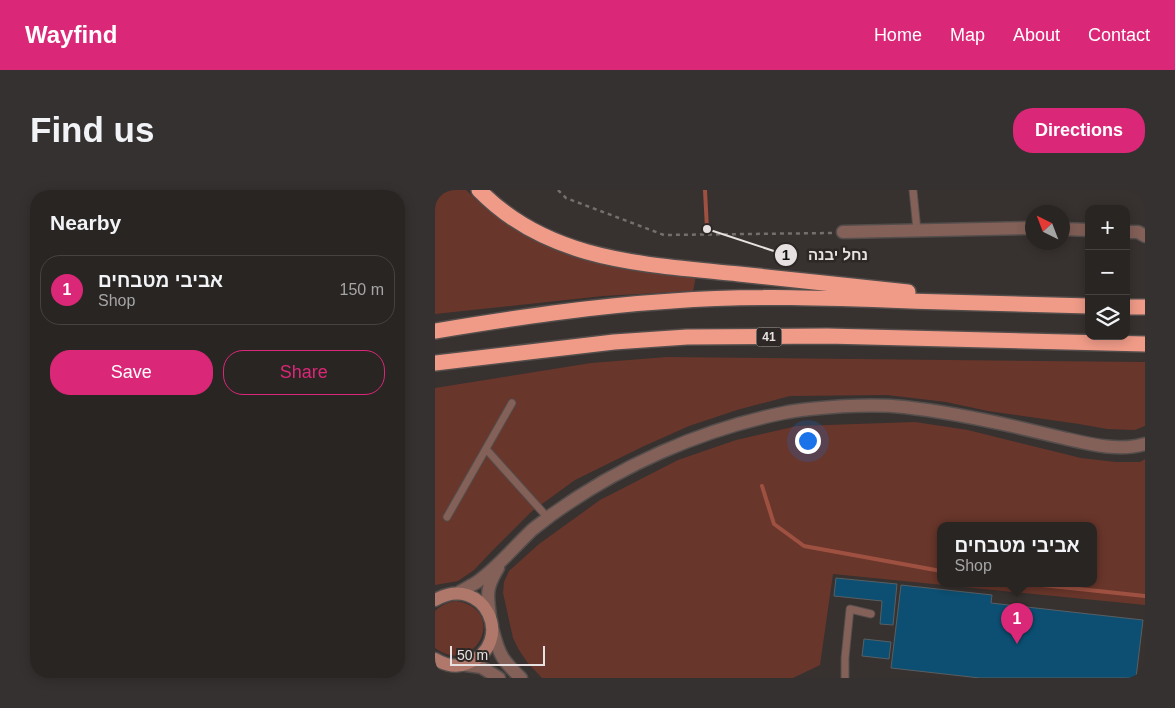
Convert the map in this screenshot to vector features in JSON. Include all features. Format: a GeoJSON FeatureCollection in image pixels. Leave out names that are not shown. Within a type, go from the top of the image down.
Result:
{"type":"FeatureCollection","features":[{"type":"Feature","properties":{"kind":"highway"},"geometry":{"type":"LineString","coordinates":[[479,190],[508,216],[533,230],[579,250],[617,259],[647,264],[1027,304]]}},
{"type":"Feature","properties":{"kind":"highway"},"geometry":{"type":"LineString","coordinates":[[435,331],[579,309],[673,300],[784,298],[1085,306]]}},
{"type":"Feature","properties":{"kind":"highway"},"geometry":{"type":"LineString","coordinates":[[1130,307],[1145,307]]}},
{"type":"Feature","properties":{"kind":"highway","name":"41"},"geometry":{"type":"LineString","coordinates":[[435,363],[614,342],[687,337],[827,336],[1145,344]]}},
{"type":"Feature","properties":{"kind":"main road"},"geometry":{"type":"LineString","coordinates":[[435,600],[446,594],[458,593],[468,595],[485,607],[490,616],[493,631],[485,652],[476,660],[460,666],[448,665],[435,659]]}},
{"type":"Feature","properties":{"kind":"main road"},"geometry":{"type":"LineString","coordinates":[[435,671],[448,665]]}},
{"type":"Feature","properties":{"kind":"street"},"geometry":{"type":"LineString","coordinates":[[843,232],[1025,228]]}},
{"type":"Feature","properties":{"kind":"street"},"geometry":{"type":"LineString","coordinates":[[1070,229],[1085,230]]}},
{"type":"Feature","properties":{"kind":"street"},"geometry":{"type":"LineString","coordinates":[[458,593],[478,581],[534,528],[598,485],[638,463],[693,440],[748,421],[785,412],[866,406],[903,407],[969,416],[1108,446],[1122,448],[1145,444]]}},
{"type":"Feature","properties":{"kind":"street"},"geometry":{"type":"LineString","coordinates":[[490,616],[488,595],[491,580],[505,557]]}},
{"type":"Feature","properties":{"kind":"street"},"geometry":{"type":"LineString","coordinates":[[493,631],[503,659],[521,678]]}},
{"type":"Feature","properties":{"kind":"street"},"geometry":{"type":"LineString","coordinates":[[466,664],[481,666],[499,678]]}},
{"type":"Feature","properties":{"kind":"lane"},"geometry":{"type":"LineString","coordinates":[[913,190],[917,230]]}},
{"type":"Feature","properties":{"kind":"lane"},"geometry":{"type":"LineString","coordinates":[[447,518],[513,403]]}},
{"type":"Feature","properties":{"kind":"lane"},"geometry":{"type":"LineString","coordinates":[[486,450],[548,518]]}},
{"type":"Feature","properties":{"kind":"lane"},"geometry":{"type":"LineString","coordinates":[[845,678],[849,609],[871,614]]}},
{"type":"Feature","properties":{"kind":"path"},"geometry":{"type":"LineString","coordinates":[[558,190],[566,198],[664,236],[843,232]]}},
{"type":"Feature","properties":{"kind":"shaded area"},"geometry":{"type":"Polygon","coordinates":[[[435,190],[466,190],[499,218],[696,276],[693,291],[603,296],[435,314],[435,190]]]}},
{"type":"Feature","properties":{"kind":"shaded area"},"geometry":{"type":"Polygon","coordinates":[[[667,357],[1145,362],[1145,426],[1135,430],[1107,429],[988,411],[946,402],[887,395],[790,396],[737,410],[689,426],[575,480],[531,512],[474,570],[458,581],[435,585],[435,388],[591,363],[667,357]]]}},
{"type":"Feature","properties":{"kind":"shaded area"},"geometry":{"type":"Polygon","coordinates":[[[915,422],[968,430],[1081,458],[1116,462],[1140,462],[1145,459],[1145,605],[964,587],[1097,587],[1097,522],[937,522],[937,584],[833,574],[820,665],[793,678],[542,678],[527,662],[513,638],[503,593],[504,582],[509,571],[539,544],[600,500],[678,460],[736,440],[797,426],[915,422]]]}},
{"type":"Feature","properties":{"kind":"shaded area"},"geometry":{"type":"Polygon","coordinates":[[[456,601],[472,607],[481,616],[483,627],[481,639],[474,648],[463,654],[450,655],[435,648],[435,611],[444,604],[456,601]]]}},
{"type":"Feature","properties":{"kind":"building"},"geometry":{"type":"Polygon","coordinates":[[[836,578],[897,584],[893,625],[880,624],[882,601],[834,596],[836,578]]]}},
{"type":"Feature","properties":{"kind":"building"},"geometry":{"type":"Polygon","coordinates":[[[901,585],[992,595],[991,603],[1143,620],[1136,678],[980,678],[891,668],[901,585]]]}},
{"type":"Feature","properties":{"kind":"building"},"geometry":{"type":"Polygon","coordinates":[[[864,639],[891,642],[889,659],[862,656],[864,639]]]}},
{"type":"Feature","properties":{"kind":"waterway"},"geometry":{"type":"LineString","coordinates":[[705,190],[707,229]]}},
{"type":"Feature","properties":{"kind":"waterway"},"geometry":{"type":"LineString","coordinates":[[762,486],[774,524],[804,546],[937,570]]}},
{"type":"Feature","properties":{"kind":"waterway"},"geometry":{"type":"LineString","coordinates":[[1061,587],[1145,596]]}},
{"type":"Feature","properties":{"kind":"place","name":"נחל יבנה"},"geometry":{"type":"Point","coordinates":[707,229]}},
{"type":"Feature","properties":{"kind":"place","name":"אביבי מטבחים"},"geometry":{"type":"Point","coordinates":[1017,644]}}]}
